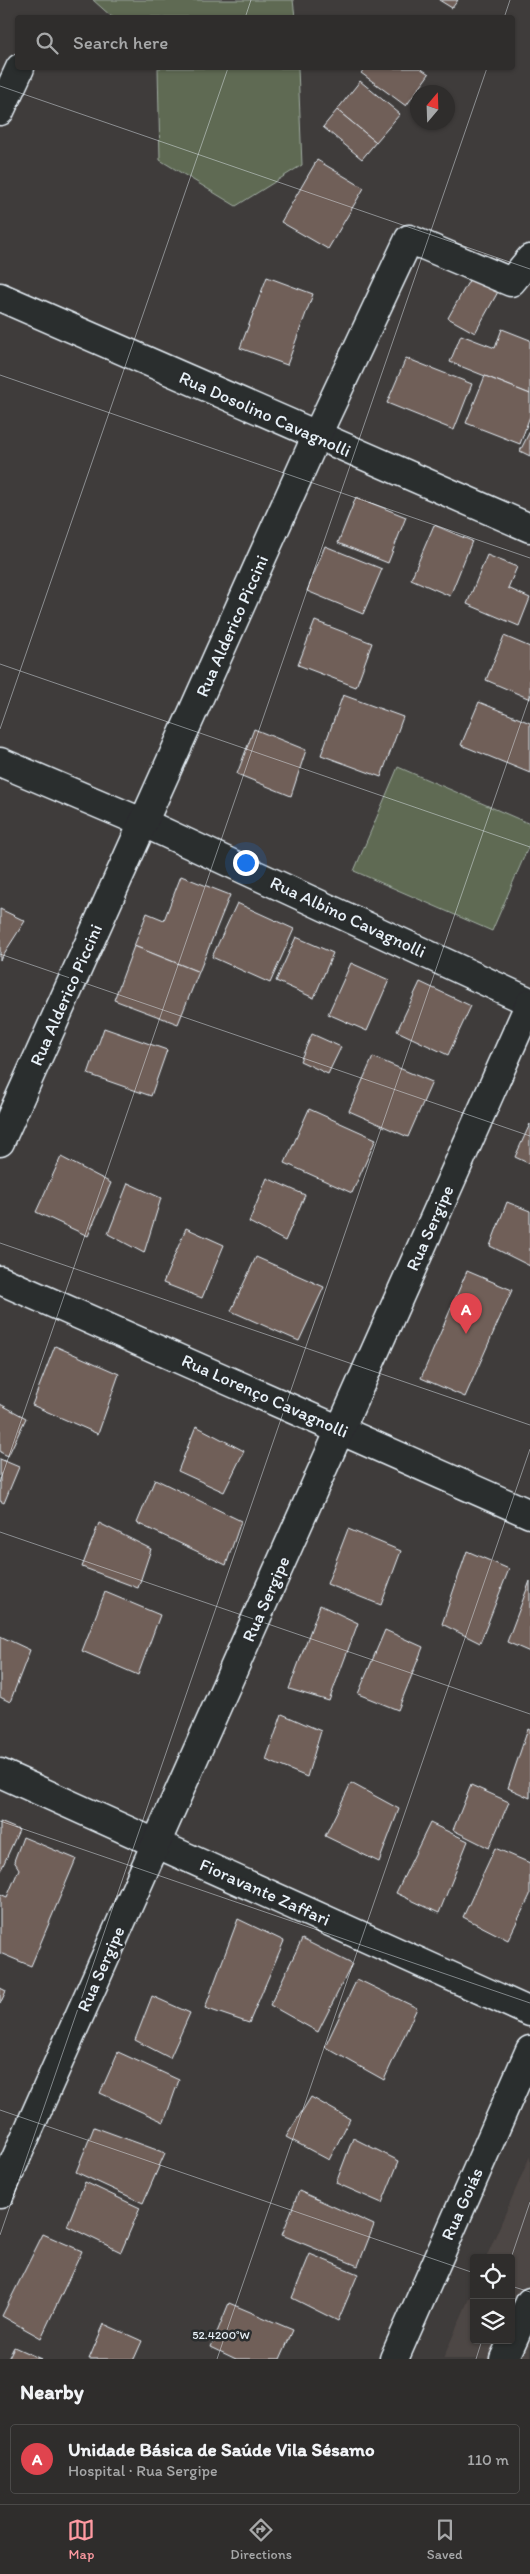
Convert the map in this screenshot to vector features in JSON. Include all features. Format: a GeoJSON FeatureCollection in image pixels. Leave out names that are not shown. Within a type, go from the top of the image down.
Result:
{"type":"FeatureCollection","features":[{"type":"Feature","properties":{"kind":"street"},"geometry":{"type":"LineString","coordinates":[[0,111],[19,70]]}},
{"type":"Feature","properties":{"kind":"street","name":"Rua Alderico Piccini"},"geometry":{"type":"LineString","coordinates":[[0,1142],[316,437],[409,239],[511,282],[530,259]]}},
{"type":"Feature","properties":{"kind":"street","name":"Rua Dosolino Cavagnolli"},"geometry":{"type":"LineString","coordinates":[[0,297],[316,437],[530,528]]}},
{"type":"Feature","properties":{"kind":"street","name":"Rua Albino Cavagnolli"},"geometry":{"type":"LineString","coordinates":[[0,762],[144,822],[530,1002]]}},
{"type":"Feature","properties":{"kind":"street","name":"Rua Sergipe"},"geometry":{"type":"LineString","coordinates":[[0,2194],[158,1843],[530,1002]]}},
{"type":"Feature","properties":{"kind":"street","name":"Rua Lorenço Cavagnolli"},"geometry":{"type":"LineString","coordinates":[[0,1280],[530,1514]]}},
{"type":"Feature","properties":{"kind":"street","name":"Fioravante Zaffari"},"geometry":{"type":"LineString","coordinates":[[0,1773],[530,2012]]}},
{"type":"Feature","properties":{"kind":"street","name":"Rua Goiás"},"geometry":{"type":"LineString","coordinates":[[394,2359],[530,2050]]}},
{"type":"Feature","properties":{"kind":"street"},"geometry":{"type":"LineString","coordinates":[[504,2359],[530,2302]]}},
{"type":"Feature","properties":{"kind":"shaded area"},"geometry":{"type":"Polygon","coordinates":[[[530,2156],[530,2359],[443,2359],[470,2296],[470,2344],[515,2344],[515,2254],[488,2254],[530,2156]]]}},
{"type":"Feature","properties":{"kind":"green space"},"geometry":{"type":"Polygon","coordinates":[[[93,0],[293,0],[295,15],[110,15],[93,0]]]}},
{"type":"Feature","properties":{"kind":"green space"},"geometry":{"type":"Polygon","coordinates":[[[158,70],[298,70],[302,165],[236,206],[160,160],[158,70]]]}},
{"type":"Feature","properties":{"kind":"green space"},"geometry":{"type":"Polygon","coordinates":[[[398,767],[530,824],[530,843],[492,931],[354,871],[398,767]]]}},
{"type":"Feature","properties":{"kind":"building"},"geometry":{"type":"Polygon","coordinates":[[[439,0],[458,0],[452,8],[439,0]]]}},
{"type":"Feature","properties":{"kind":"building"},"geometry":{"type":"Polygon","coordinates":[[[363,70],[423,70],[429,74],[421,85],[410,85],[410,100],[406,106],[361,73],[363,70]]]}},
{"type":"Feature","properties":{"kind":"building"},"geometry":{"type":"Polygon","coordinates":[[[360,81],[400,114],[376,142],[337,110],[360,81]]]}},
{"type":"Feature","properties":{"kind":"building"},"geometry":{"type":"Polygon","coordinates":[[[337,110],[376,142],[362,159],[323,127],[337,110]]]}},
{"type":"Feature","properties":{"kind":"building"},"geometry":{"type":"Polygon","coordinates":[[[317,160],[364,188],[328,249],[281,222],[317,160]]]}},
{"type":"Feature","properties":{"kind":"building"},"geometry":{"type":"Polygon","coordinates":[[[472,275],[499,290],[475,333],[448,318],[472,275]]]}},
{"type":"Feature","properties":{"kind":"building"},"geometry":{"type":"Polygon","coordinates":[[[267,277],[313,294],[287,365],[240,348],[267,277]]]}},
{"type":"Feature","properties":{"kind":"building"},"geometry":{"type":"Polygon","coordinates":[[[502,329],[530,340],[530,394],[450,362],[461,335],[495,348],[502,329]]]}},
{"type":"Feature","properties":{"kind":"building"},"geometry":{"type":"Polygon","coordinates":[[[406,358],[472,384],[454,430],[387,403],[406,358]]]}},
{"type":"Feature","properties":{"kind":"building"},"geometry":{"type":"Polygon","coordinates":[[[485,376],[530,394],[530,416],[520,444],[466,423],[485,376]]]}},
{"type":"Feature","properties":{"kind":"building"},"geometry":{"type":"Polygon","coordinates":[[[530,431],[530,456],[520,451],[530,431]]]}},
{"type":"Feature","properties":{"kind":"building"},"geometry":{"type":"Polygon","coordinates":[[[356,497],[406,517],[388,563],[338,543],[356,497]]]}},
{"type":"Feature","properties":{"kind":"building"},"geometry":{"type":"Polygon","coordinates":[[[434,525],[472,541],[450,596],[411,579],[434,525]]]}},
{"type":"Feature","properties":{"kind":"building"},"geometry":{"type":"Polygon","coordinates":[[[325,546],[382,569],[363,614],[307,591],[325,546]]]}},
{"type":"Feature","properties":{"kind":"building"},"geometry":{"type":"Polygon","coordinates":[[[487,555],[517,567],[508,588],[530,598],[519,626],[467,604],[487,555]]]}},
{"type":"Feature","properties":{"kind":"building"},"geometry":{"type":"Polygon","coordinates":[[[315,621],[372,643],[356,687],[298,665],[315,621]]]}},
{"type":"Feature","properties":{"kind":"building"},"geometry":{"type":"Polygon","coordinates":[[[504,636],[530,647],[530,699],[486,680],[504,636]]]}},
{"type":"Feature","properties":{"kind":"building"},"geometry":{"type":"Polygon","coordinates":[[[343,695],[403,717],[381,777],[321,755],[343,695]]]}},
{"type":"Feature","properties":{"kind":"building"},"geometry":{"type":"Polygon","coordinates":[[[479,702],[530,723],[530,773],[461,745],[479,702]]]}},
{"type":"Feature","properties":{"kind":"building"},"geometry":{"type":"Polygon","coordinates":[[[254,729],[306,750],[291,796],[237,774],[254,729]]]}},
{"type":"Feature","properties":{"kind":"building"},"geometry":{"type":"Polygon","coordinates":[[[181,876],[230,895],[199,972],[134,946],[147,913],[164,920],[181,876]]]}},
{"type":"Feature","properties":{"kind":"building"},"geometry":{"type":"Polygon","coordinates":[[[237,903],[294,929],[270,983],[212,957],[237,903]]]}},
{"type":"Feature","properties":{"kind":"building"},"geometry":{"type":"Polygon","coordinates":[[[0,909],[25,921],[0,960],[0,909]]]}},
{"type":"Feature","properties":{"kind":"building"},"geometry":{"type":"Polygon","coordinates":[[[296,937],[333,953],[314,998],[276,981],[296,937]]]}},
{"type":"Feature","properties":{"kind":"building"},"geometry":{"type":"Polygon","coordinates":[[[134,946],[199,972],[178,1024],[114,1000],[134,946]]]}},
{"type":"Feature","properties":{"kind":"building"},"geometry":{"type":"Polygon","coordinates":[[[351,963],[389,980],[367,1031],[328,1014],[351,963]]]}},
{"type":"Feature","properties":{"kind":"building"},"geometry":{"type":"Polygon","coordinates":[[[420,982],[471,1006],[448,1055],[397,1031],[420,982]]]}},
{"type":"Feature","properties":{"kind":"building"},"geometry":{"type":"Polygon","coordinates":[[[104,1028],[167,1050],[151,1096],[88,1074],[104,1028]]]}},
{"type":"Feature","properties":{"kind":"building"},"geometry":{"type":"Polygon","coordinates":[[[312,1034],[341,1047],[328,1074],[300,1061],[312,1034]]]}},
{"type":"Feature","properties":{"kind":"building"},"geometry":{"type":"Polygon","coordinates":[[[373,1057],[432,1082],[408,1137],[349,1111],[373,1057]]]}},
{"type":"Feature","properties":{"kind":"building"},"geometry":{"type":"Polygon","coordinates":[[[309,1109],[376,1139],[352,1193],[285,1163],[309,1109]]]}},
{"type":"Feature","properties":{"kind":"building"},"geometry":{"type":"Polygon","coordinates":[[[530,1124],[530,1164],[515,1157],[530,1124]]]}},
{"type":"Feature","properties":{"kind":"building"},"geometry":{"type":"Polygon","coordinates":[[[61,1157],[111,1183],[88,1236],[36,1212],[61,1157]]]}},
{"type":"Feature","properties":{"kind":"building"},"geometry":{"type":"Polygon","coordinates":[[[267,1178],[305,1195],[285,1241],[249,1222],[267,1178]]]}},
{"type":"Feature","properties":{"kind":"building"},"geometry":{"type":"Polygon","coordinates":[[[128,1183],[161,1198],[144,1253],[108,1234],[128,1183]]]}},
{"type":"Feature","properties":{"kind":"building"},"geometry":{"type":"Polygon","coordinates":[[[507,1202],[530,1211],[530,1266],[490,1246],[507,1202]]]}},
{"type":"Feature","properties":{"kind":"building"},"geometry":{"type":"Polygon","coordinates":[[[186,1228],[224,1245],[202,1298],[163,1283],[186,1228]]]}},
{"type":"Feature","properties":{"kind":"building"},"geometry":{"type":"Polygon","coordinates":[[[256,1257],[324,1287],[299,1341],[231,1311],[256,1257]]]}},
{"type":"Feature","properties":{"kind":"building"},"geometry":{"type":"Polygon","coordinates":[[[467,1271],[512,1290],[465,1397],[421,1378],[467,1271]]]}},
{"type":"Feature","properties":{"kind":"building"},"geometry":{"type":"Polygon","coordinates":[[[55,1346],[119,1374],[98,1434],[32,1405],[55,1346]]]}},
{"type":"Feature","properties":{"kind":"building"},"geometry":{"type":"Polygon","coordinates":[[[0,1404],[26,1418],[8,1456],[0,1452],[0,1404]]]}},
{"type":"Feature","properties":{"kind":"building"},"geometry":{"type":"Polygon","coordinates":[[[196,1426],[244,1451],[224,1492],[178,1471],[196,1426]]]}},
{"type":"Feature","properties":{"kind":"building"},"geometry":{"type":"Polygon","coordinates":[[[0,1459],[19,1467],[4,1503],[0,1501],[0,1459]]]}},
{"type":"Feature","properties":{"kind":"building"},"geometry":{"type":"Polygon","coordinates":[[[155,1479],[241,1521],[226,1565],[137,1523],[155,1479]]]}},
{"type":"Feature","properties":{"kind":"building"},"geometry":{"type":"Polygon","coordinates":[[[99,1523],[151,1549],[138,1588],[82,1567],[99,1523]]]}},
{"type":"Feature","properties":{"kind":"building"},"geometry":{"type":"Polygon","coordinates":[[[348,1529],[401,1551],[381,1605],[327,1584],[348,1529]]]}},
{"type":"Feature","properties":{"kind":"building"},"geometry":{"type":"Polygon","coordinates":[[[467,1551],[509,1569],[480,1643],[442,1624],[467,1551]]]}},
{"type":"Feature","properties":{"kind":"building"},"geometry":{"type":"Polygon","coordinates":[[[530,1581],[530,1652],[507,1642],[530,1581]]]}},
{"type":"Feature","properties":{"kind":"building"},"geometry":{"type":"Polygon","coordinates":[[[105,1592],[160,1615],[138,1675],[82,1651],[105,1592]]]}},
{"type":"Feature","properties":{"kind":"building"},"geometry":{"type":"Polygon","coordinates":[[[320,1605],[358,1623],[329,1701],[289,1689],[320,1605]]]}},
{"type":"Feature","properties":{"kind":"building"},"geometry":{"type":"Polygon","coordinates":[[[385,1630],[423,1647],[398,1710],[358,1694],[385,1630]]]}},
{"type":"Feature","properties":{"kind":"building"},"geometry":{"type":"Polygon","coordinates":[[[0,1636],[30,1650],[10,1702],[0,1697],[0,1636]]]}},
{"type":"Feature","properties":{"kind":"building"},"geometry":{"type":"Polygon","coordinates":[[[282,1714],[321,1731],[307,1777],[266,1760],[282,1714]]]}},
{"type":"Feature","properties":{"kind":"building"},"geometry":{"type":"Polygon","coordinates":[[[528,1729],[530,1730],[530,1798],[508,1788],[528,1729]]]}},
{"type":"Feature","properties":{"kind":"building"},"geometry":{"type":"Polygon","coordinates":[[[351,1783],[399,1809],[379,1862],[325,1836],[351,1783]]]}},
{"type":"Feature","properties":{"kind":"building"},"geometry":{"type":"Polygon","coordinates":[[[471,1785],[509,1802],[489,1848],[453,1830],[471,1785]]]}},
{"type":"Feature","properties":{"kind":"building"},"geometry":{"type":"Polygon","coordinates":[[[0,1822],[19,1830],[0,1872],[0,1822]]]}},
{"type":"Feature","properties":{"kind":"building"},"geometry":{"type":"Polygon","coordinates":[[[430,1823],[468,1841],[439,1913],[396,1893],[430,1823]]]}},
{"type":"Feature","properties":{"kind":"building"},"geometry":{"type":"Polygon","coordinates":[[[23,1837],[76,1859],[31,1966],[0,1953],[0,1894],[7,1897],[19,1869],[14,1861],[23,1837]]]}},
{"type":"Feature","properties":{"kind":"building"},"geometry":{"type":"Polygon","coordinates":[[[495,1848],[530,1863],[530,1895],[508,1940],[463,1917],[495,1848]]]}},
{"type":"Feature","properties":{"kind":"building"},"geometry":{"type":"Polygon","coordinates":[[[238,1919],[284,1941],[249,2023],[205,2008],[238,1919]]]}},
{"type":"Feature","properties":{"kind":"building"},"geometry":{"type":"Polygon","coordinates":[[[302,1939],[352,1964],[318,2032],[270,2005],[302,1939]]]}},
{"type":"Feature","properties":{"kind":"building"},"geometry":{"type":"Polygon","coordinates":[[[357,1979],[417,2008],[384,2080],[325,2047],[357,1979]]]}},
{"type":"Feature","properties":{"kind":"building"},"geometry":{"type":"Polygon","coordinates":[[[0,1988],[6,1991],[0,2004],[0,1988]]]}},
{"type":"Feature","properties":{"kind":"building"},"geometry":{"type":"Polygon","coordinates":[[[152,1996],[190,2013],[170,2058],[135,2040],[152,1996]]]}},
{"type":"Feature","properties":{"kind":"building"},"geometry":{"type":"Polygon","coordinates":[[[118,2052],[179,2080],[164,2122],[100,2093],[118,2052]]]}},
{"type":"Feature","properties":{"kind":"building"},"geometry":{"type":"Polygon","coordinates":[[[311,2097],[350,2119],[329,2160],[286,2137],[311,2097]]]}},
{"type":"Feature","properties":{"kind":"building"},"geometry":{"type":"Polygon","coordinates":[[[94,2127],[165,2153],[143,2203],[76,2172],[94,2127]]]}},
{"type":"Feature","properties":{"kind":"building"},"geometry":{"type":"Polygon","coordinates":[[[353,2138],[399,2161],[382,2203],[336,2183],[353,2138]]]}},
{"type":"Feature","properties":{"kind":"building"},"geometry":{"type":"Polygon","coordinates":[[[85,2182],[140,2208],[121,2252],[67,2226],[85,2182]]]}},
{"type":"Feature","properties":{"kind":"building"},"geometry":{"type":"Polygon","coordinates":[[[299,2191],[374,2225],[358,2266],[282,2235],[299,2191]]]}},
{"type":"Feature","properties":{"kind":"building"},"geometry":{"type":"Polygon","coordinates":[[[43,2234],[82,2251],[41,2338],[2,2316],[43,2234]]]}},
{"type":"Feature","properties":{"kind":"building"},"geometry":{"type":"Polygon","coordinates":[[[310,2254],[358,2274],[338,2321],[292,2298],[310,2254]]]}},
{"type":"Feature","properties":{"kind":"building"},"geometry":{"type":"Polygon","coordinates":[[[229,2303],[293,2330],[280,2359],[236,2359],[211,2347],[229,2303]]]}},
{"type":"Feature","properties":{"kind":"building"},"geometry":{"type":"Polygon","coordinates":[[[104,2324],[142,2341],[134,2359],[89,2359],[104,2324]]]}},
{"type":"Feature","properties":{"kind":"building"},"geometry":{"type":"Polygon","coordinates":[[[14,2347],[41,2359],[8,2359],[14,2347]]]}},
{"type":"Feature","properties":{"kind":"place","name":"Unidade Básica de Saúde Vila Sésamo"},"geometry":{"type":"Point","coordinates":[466,1334]}}]}
